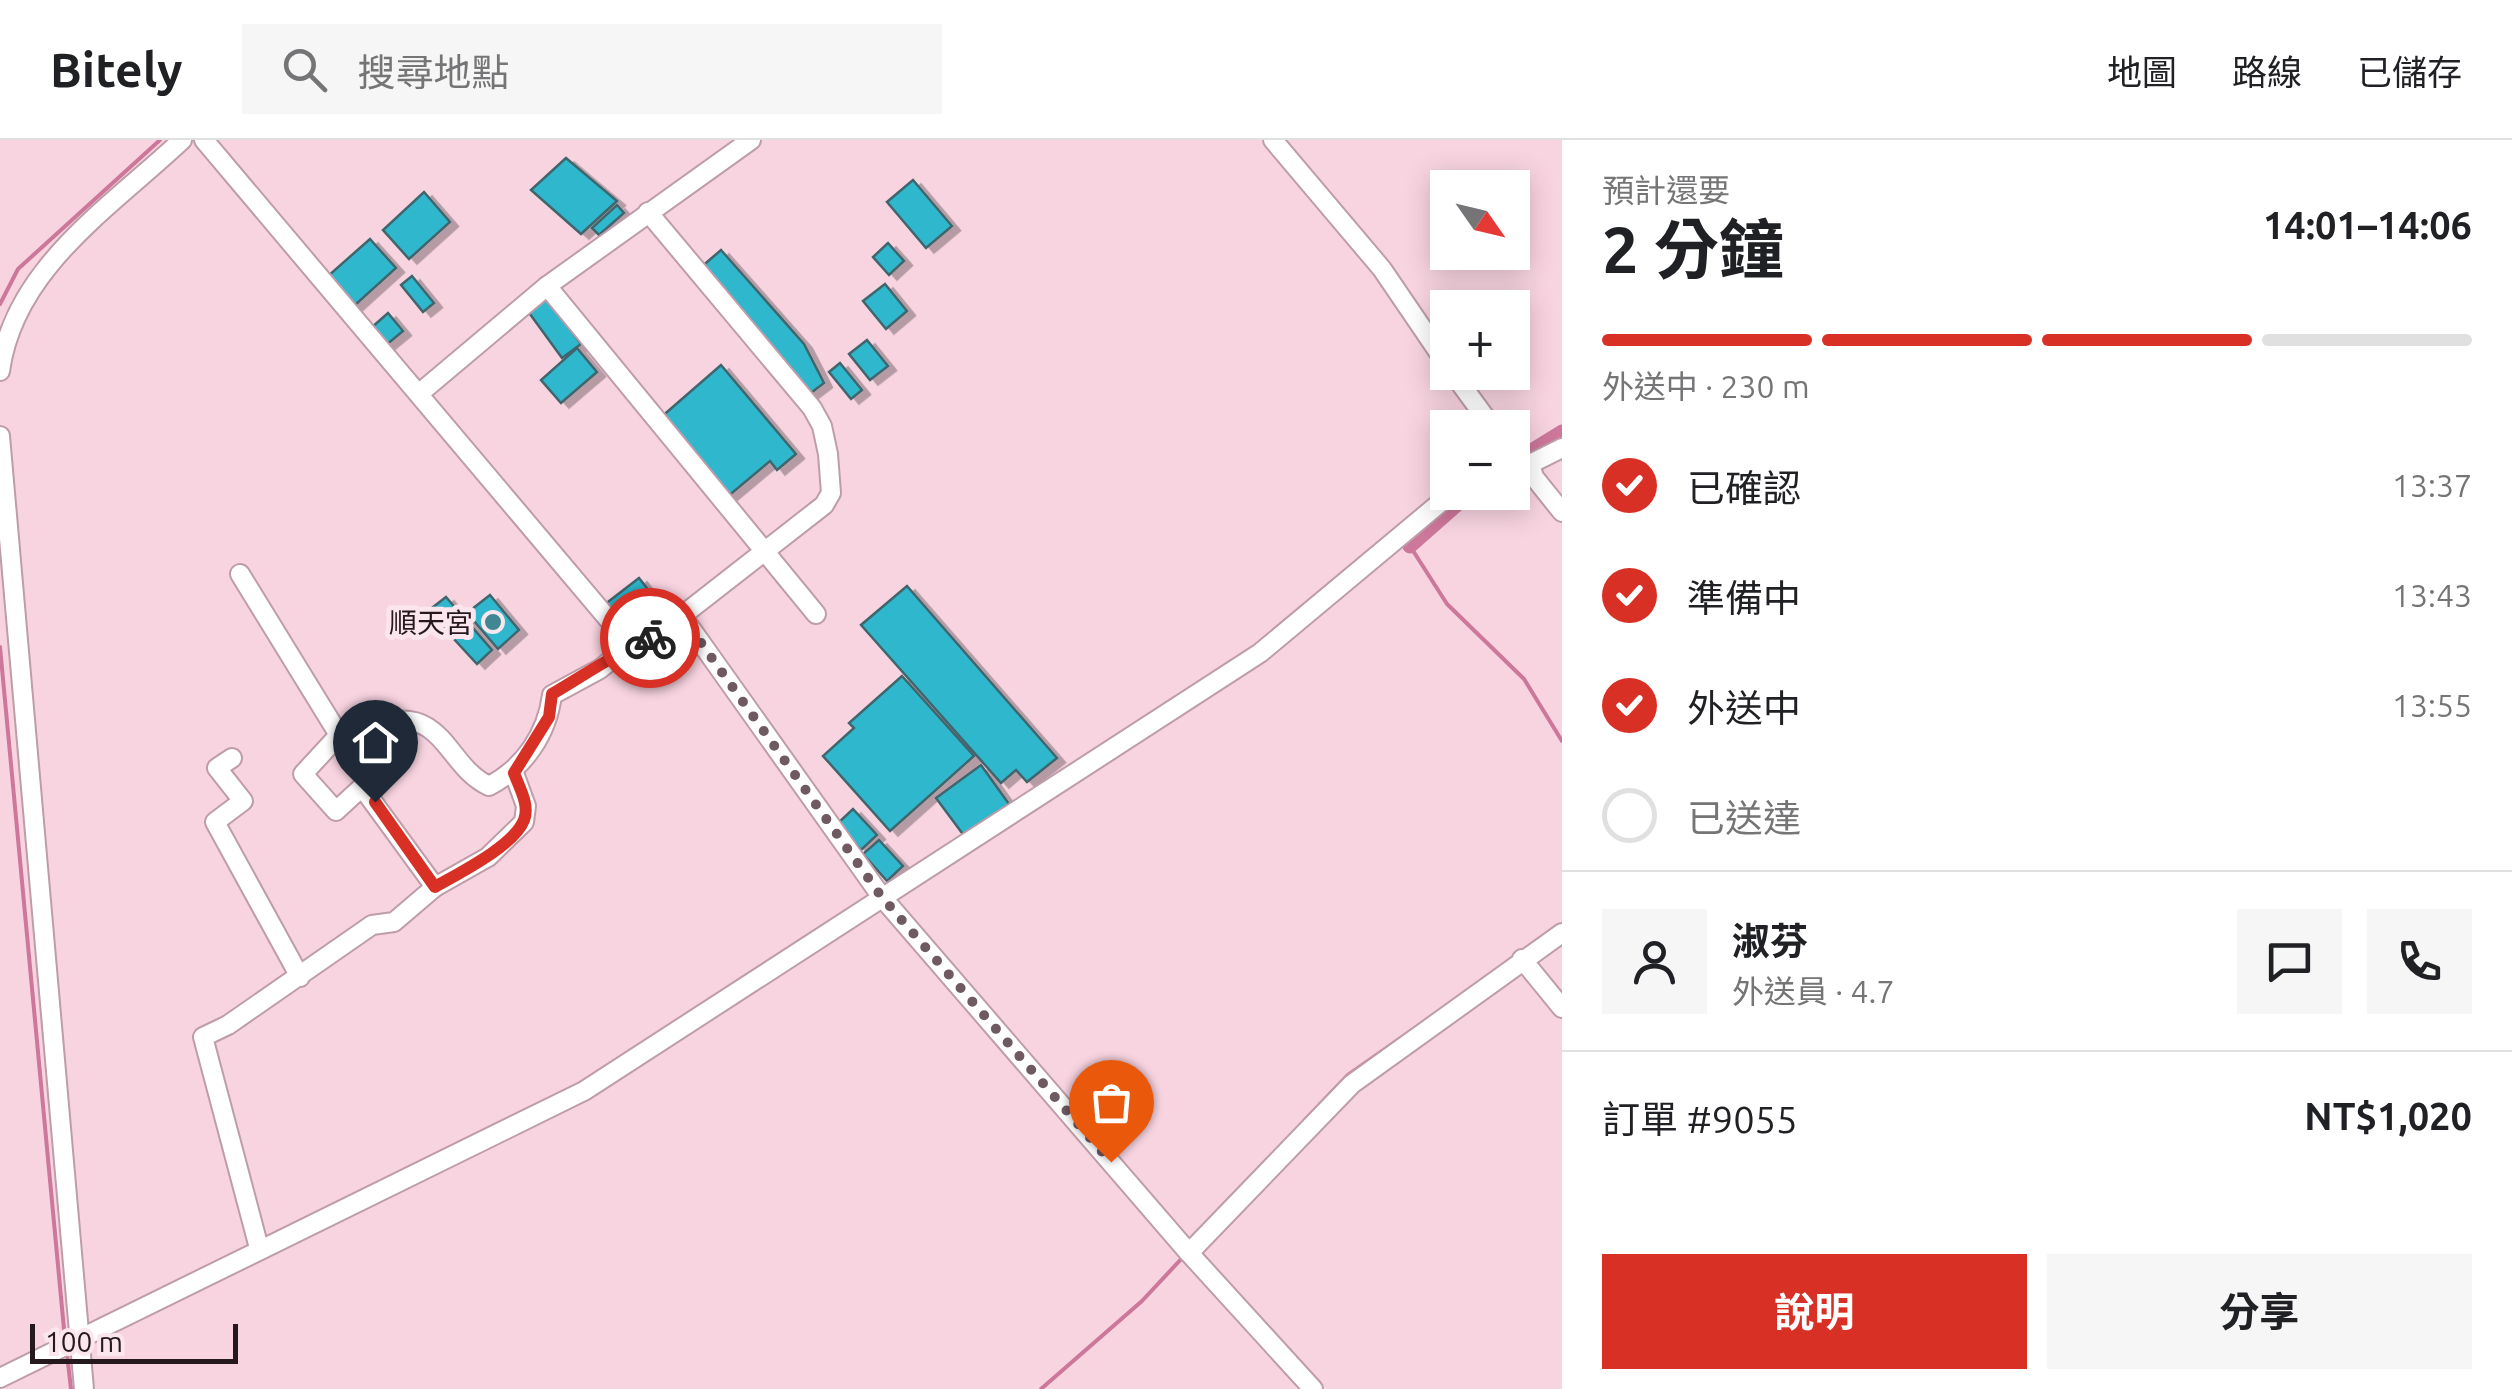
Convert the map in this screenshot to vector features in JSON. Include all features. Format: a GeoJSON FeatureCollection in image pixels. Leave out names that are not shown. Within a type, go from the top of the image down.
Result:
{"type":"FeatureCollection","features":[{"type":"Feature","properties":{"kind":"street"},"geometry":{"type":"LineString","coordinates":[[0,372],[15,312],[35,279],[182,140]]}},
{"type":"Feature","properties":{"kind":"street"},"geometry":{"type":"LineString","coordinates":[[204,140],[421,392],[630,645]]}},
{"type":"Feature","properties":{"kind":"street"},"geometry":{"type":"LineString","coordinates":[[421,392],[547,286],[751,140]]}},
{"type":"Feature","properties":{"kind":"street"},"geometry":{"type":"LineString","coordinates":[[1273,140],[1382,270],[1430,340]]}},
{"type":"Feature","properties":{"kind":"street"},"geometry":{"type":"LineString","coordinates":[[389,722],[409,718],[436,730],[469,776],[490,786],[514,773],[549,717],[552,694],[600,669],[630,645],[656,636],[824,505],[830,493],[822,426],[812,408],[648,212]]}},
{"type":"Feature","properties":{"kind":"street"},"geometry":{"type":"LineString","coordinates":[[547,286],[816,614]]}},
{"type":"Feature","properties":{"kind":"street"},"geometry":{"type":"LineString","coordinates":[[0,436],[70,1343],[84,1389]]}},
{"type":"Feature","properties":{"kind":"street"},"geometry":{"type":"LineString","coordinates":[[1530,456],[1562,448]]}},
{"type":"Feature","properties":{"kind":"street"},"geometry":{"type":"LineString","coordinates":[[1530,472],[1562,512]]}},
{"type":"Feature","properties":{"kind":"street"},"geometry":{"type":"LineString","coordinates":[[0,1378],[584,1091],[1260,653],[1431,510]]}},
{"type":"Feature","properties":{"kind":"street"},"geometry":{"type":"LineString","coordinates":[[240,574],[339,736],[302,774],[336,811],[362,787],[435,887]]}},
{"type":"Feature","properties":{"kind":"street"},"geometry":{"type":"LineString","coordinates":[[682,616],[881,896],[1189,1253],[1313,1389]]}},
{"type":"Feature","properties":{"kind":"street"},"geometry":{"type":"LineString","coordinates":[[232,758],[218,768],[243,801],[215,822],[300,977]]}},
{"type":"Feature","properties":{"kind":"street"},"geometry":{"type":"LineString","coordinates":[[260,1248],[203,1037],[300,977],[372,925],[394,922],[435,887],[488,857],[524,822],[526,806],[514,773]]}},
{"type":"Feature","properties":{"kind":"street"},"geometry":{"type":"LineString","coordinates":[[1189,1253],[1352,1084],[1562,933]]}},
{"type":"Feature","properties":{"kind":"street"},"geometry":{"type":"LineString","coordinates":[[1522,960],[1562,1008]]}},
{"type":"Feature","properties":{"kind":"building"},"geometry":{"type":"Polygon","coordinates":[[[566,158],[617,201],[581,234],[531,190],[566,158]]]}},
{"type":"Feature","properties":{"kind":"building"},"geometry":{"type":"Polygon","coordinates":[[[913,180],[952,226],[926,248],[887,202],[913,180]]]}},
{"type":"Feature","properties":{"kind":"building"},"geometry":{"type":"Polygon","coordinates":[[[424,192],[450,222],[409,259],[383,230],[424,192]]]}},
{"type":"Feature","properties":{"kind":"building"},"geometry":{"type":"Polygon","coordinates":[[[617,205],[624,213],[599,235],[592,228],[617,205]]]}},
{"type":"Feature","properties":{"kind":"building"},"geometry":{"type":"Polygon","coordinates":[[[370,239],[396,268],[354,306],[328,276],[370,239]]]}},
{"type":"Feature","properties":{"kind":"building"},"geometry":{"type":"Polygon","coordinates":[[[888,243],[904,261],[889,275],[873,257],[888,243]]]}},
{"type":"Feature","properties":{"kind":"building"},"geometry":{"type":"Polygon","coordinates":[[[721,250],[804,344],[824,383],[807,396],[699,269],[721,250]]]}},
{"type":"Feature","properties":{"kind":"building"},"geometry":{"type":"Polygon","coordinates":[[[412,276],[434,303],[423,312],[401,285],[412,276]]]}},
{"type":"Feature","properties":{"kind":"building"},"geometry":{"type":"Polygon","coordinates":[[[885,284],[907,311],[886,329],[863,301],[885,284]]]}},
{"type":"Feature","properties":{"kind":"building"},"geometry":{"type":"Polygon","coordinates":[[[546,296],[581,344],[562,358],[527,310],[546,296]]]}},
{"type":"Feature","properties":{"kind":"building"},"geometry":{"type":"Polygon","coordinates":[[[388,313],[403,331],[385,346],[371,328],[388,313]]]}},
{"type":"Feature","properties":{"kind":"building"},"geometry":{"type":"Polygon","coordinates":[[[867,340],[888,366],[870,380],[849,354],[867,340]]]}},
{"type":"Feature","properties":{"kind":"building"},"geometry":{"type":"Polygon","coordinates":[[[577,348],[597,372],[561,403],[541,380],[577,348]]]}},
{"type":"Feature","properties":{"kind":"building"},"geometry":{"type":"Polygon","coordinates":[[[840,363],[862,390],[851,399],[829,372],[840,363]]]}},
{"type":"Feature","properties":{"kind":"building"},"geometry":{"type":"Polygon","coordinates":[[[721,365],[796,454],[777,470],[770,461],[726,498],[659,419],[721,365]]]}},
{"type":"Feature","properties":{"kind":"building"},"geometry":{"type":"Polygon","coordinates":[[[639,578],[665,611],[630,639],[604,605],[639,578]]]}},
{"type":"Feature","properties":{"kind":"building"},"geometry":{"type":"Polygon","coordinates":[[[907,586],[1057,758],[1027,782],[1016,770],[1001,783],[861,625],[907,586]]]}},
{"type":"Feature","properties":{"kind":"building","name":"順天宮"},"geometry":{"type":"Polygon","coordinates":[[[490,595],[519,630],[498,649],[467,613],[490,595]]]}},
{"type":"Feature","properties":{"kind":"building"},"geometry":{"type":"Polygon","coordinates":[[[446,597],[492,650],[477,664],[428,611],[446,597]]]}},
{"type":"Feature","properties":{"kind":"building"},"geometry":{"type":"Polygon","coordinates":[[[902,676],[974,756],[890,831],[823,756],[854,728],[849,723],[902,676]]]}},
{"type":"Feature","properties":{"kind":"building"},"geometry":{"type":"Polygon","coordinates":[[[981,765],[1009,804],[965,837],[936,798],[981,765]]]}},
{"type":"Feature","properties":{"kind":"building"},"geometry":{"type":"Polygon","coordinates":[[[853,809],[877,835],[861,850],[838,823],[853,809]]]}},
{"type":"Feature","properties":{"kind":"building"},"geometry":{"type":"Polygon","coordinates":[[[879,840],[903,866],[887,881],[863,854],[879,840]]]}},
{"type":"Feature","properties":{"kind":"waterway"},"geometry":{"type":"LineString","coordinates":[[0,304],[18,269],[160,140]]}},
{"type":"Feature","properties":{"kind":"waterway"},"geometry":{"type":"LineString","coordinates":[[1530,452],[1562,432]]}},
{"type":"Feature","properties":{"kind":"waterway"},"geometry":{"type":"LineString","coordinates":[[1410,546],[1451,510]]}},
{"type":"Feature","properties":{"kind":"waterway"},"geometry":{"type":"LineString","coordinates":[[1410,546],[1447,604],[1524,679],[1562,741]]}},
{"type":"Feature","properties":{"kind":"waterway"},"geometry":{"type":"LineString","coordinates":[[0,647],[65,1340]]}},
{"type":"Feature","properties":{"kind":"waterway"},"geometry":{"type":"LineString","coordinates":[[1305,1120],[1348,1075],[1465,993]]}},
{"type":"Feature","properties":{"kind":"waterway"},"geometry":{"type":"LineString","coordinates":[[1041,1389],[1142,1301],[1184,1256]]}},
{"type":"Feature","properties":{"kind":"waterway"},"geometry":{"type":"LineString","coordinates":[[67,1354],[71,1389]]}},
{"type":"Feature","properties":{"kind":"way so far"},"geometry":{"type":"LineString","coordinates":[[650,638],[682,616],[881,896],[1111,1162]]}},
{"type":"Feature","properties":{"kind":"place","name":"順天宮"},"geometry":{"type":"Point","coordinates":[493,622]}},
{"type":"Feature","properties":{"kind":"route"},"geometry":{"type":"LineString","coordinates":[[375,802],[435,887],[488,857],[524,822],[526,806],[514,773],[549,717],[552,694],[600,669],[630,645],[650,638]]}}]}
